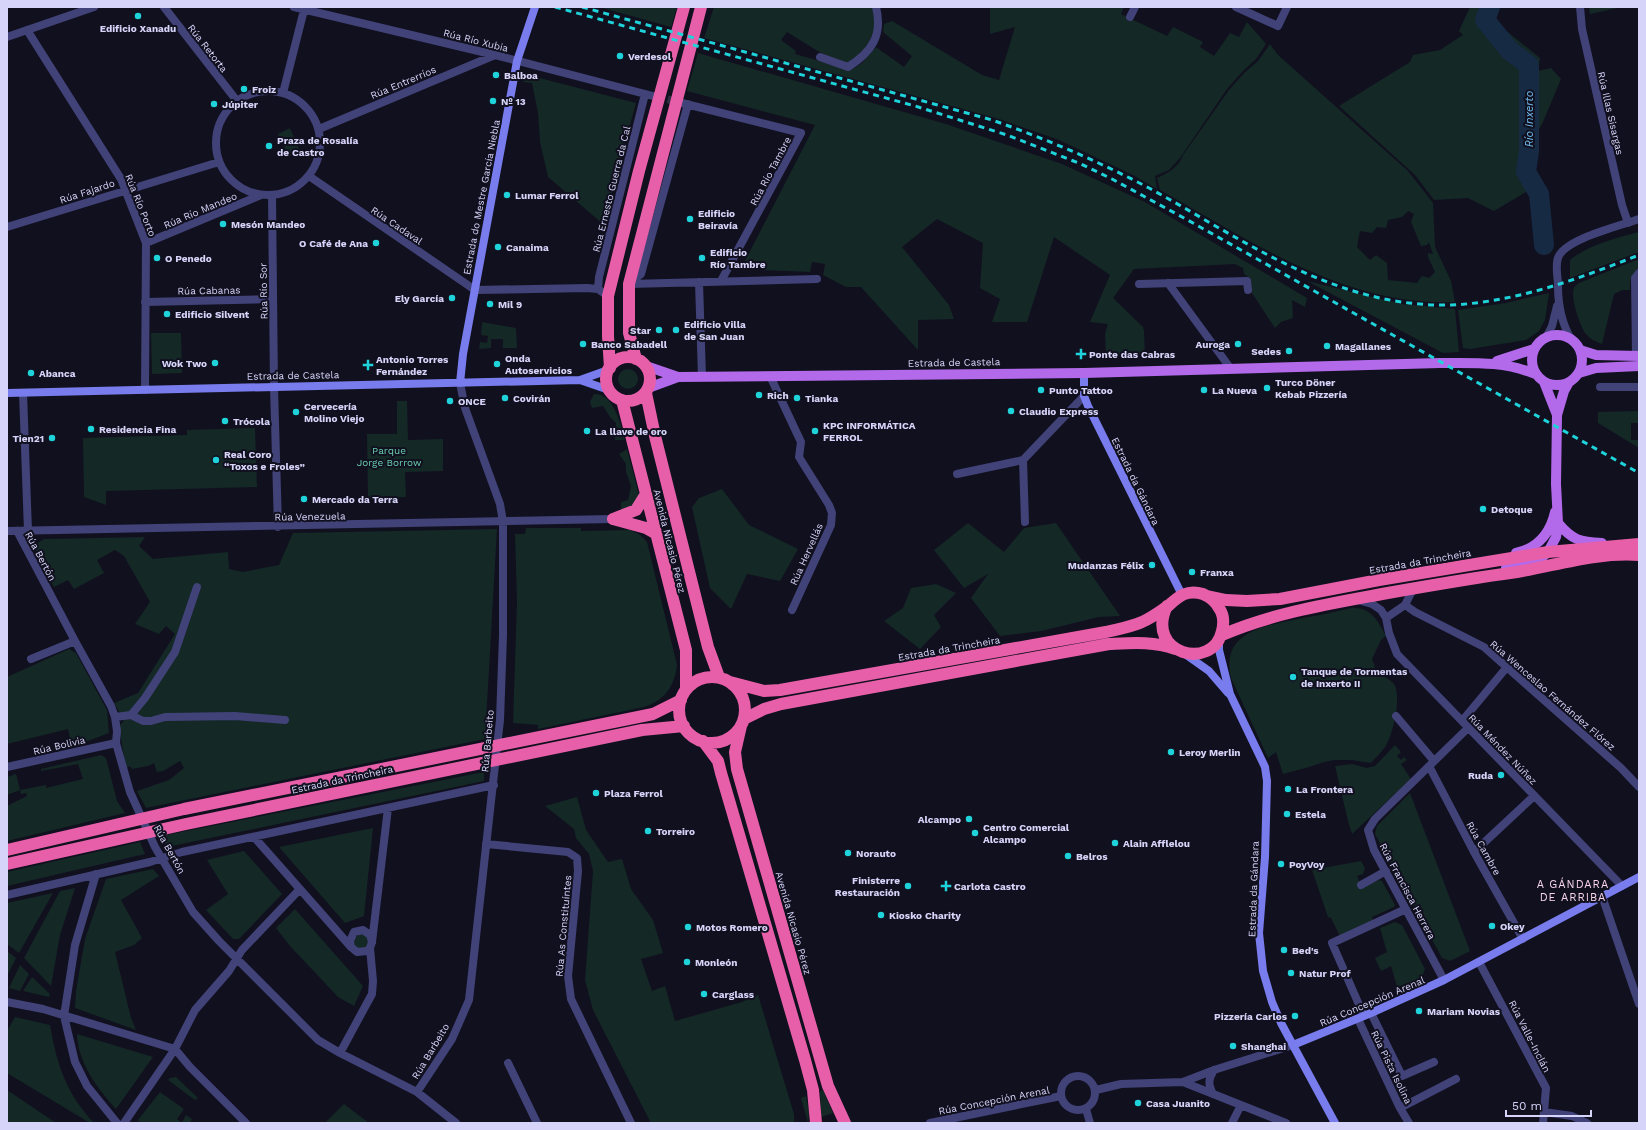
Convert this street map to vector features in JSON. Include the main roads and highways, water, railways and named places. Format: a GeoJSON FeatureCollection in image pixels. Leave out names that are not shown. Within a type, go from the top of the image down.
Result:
{"type":"FeatureCollection","features":[{"type":"Feature","properties":{"kind":"highway"},"geometry":{"type":"LineString","coordinates":[[682,11],[639,171],[603,293],[608,336],[609,369],[607,377],[609,390],[612,394],[622,400],[635,400],[647,391],[650,377],[641,363],[628,333],[628,284],[701,7]]}},
{"type":"Feature","properties":{"kind":"highway"},"geometry":{"type":"LineString","coordinates":[[609,369],[615,362],[622,359],[641,363]]}},
{"type":"Feature","properties":{"kind":"highway","name":"Avenida Nicasio Pérez"},"geometry":{"type":"LineString","coordinates":[[647,391],[655,436],[708,647],[719,677]]}},
{"type":"Feature","properties":{"kind":"highway","name":"Avenida Nicasio Pérez"},"geometry":{"type":"LineString","coordinates":[[622,400],[686,650],[686,689]]}},
{"type":"Feature","properties":{"kind":"highway"},"geometry":{"type":"LineString","coordinates":[[646,494],[636,510],[613,519],[646,528],[655,533]]}},
{"type":"Feature","properties":{"kind":"highway","name":"Estrada da Trincheira"},"geometry":{"type":"LineString","coordinates":[[1206,596],[1226,600],[1248,601],[1280,599],[1548,552],[1634,544]]}},
{"type":"Feature","properties":{"kind":"highway"},"geometry":{"type":"LineString","coordinates":[[1221,637],[1247,624],[1282,614],[1356,599],[1480,576],[1518,571],[1601,556],[1639,555]]}},
{"type":"Feature","properties":{"kind":"highway"},"geometry":{"type":"LineString","coordinates":[[743,722],[745,709],[744,698],[738,689],[730,682],[719,677],[701,679],[686,689],[679,709],[680,718],[684,726],[692,736],[703,741],[714,743],[725,740],[734,734],[743,722],[764,709],[781,704],[1109,644],[1136,642],[1164,645],[1181,652],[1193,654],[1204,652],[1213,647],[1221,637],[1224,626],[1221,612],[1214,601],[1206,596],[1194,592],[1174,599],[1167,606],[1163,615],[1162,626],[1168,640],[1171,645],[1181,652]]}},
{"type":"Feature","properties":{"kind":"highway","name":"Estrada da Trincheira"},"geometry":{"type":"LineString","coordinates":[[730,682],[764,692],[780,690],[1106,632],[1142,622],[1167,606]]}},
{"type":"Feature","properties":{"kind":"highway","name":"Estrada da Trincheira"},"geometry":{"type":"LineString","coordinates":[[7,850],[184,809],[652,714],[681,700]]}},
{"type":"Feature","properties":{"kind":"highway","name":"Avenida Nicasio Pérez"},"geometry":{"type":"LineString","coordinates":[[743,722],[735,752],[737,769],[828,1086],[845,1123]]}},
{"type":"Feature","properties":{"kind":"highway","name":"Estrada da Trincheira"},"geometry":{"type":"LineString","coordinates":[[7,864],[186,824],[619,734],[684,726]]}},
{"type":"Feature","properties":{"kind":"highway"},"geometry":{"type":"LineString","coordinates":[[703,741],[718,761],[722,773],[805,1060],[813,1090],[816,1123]]}},
{"type":"Feature","properties":{"kind":"main road"},"geometry":{"type":"LineString","coordinates":[[1535,374],[1531,357],[1534,349],[1542,339],[1547,336],[1555,335],[1571,339],[1580,350],[1582,362],[1579,373]]}},
{"type":"Feature","properties":{"kind":"main road"},"geometry":{"type":"LineString","coordinates":[[1491,362],[1509,358],[1534,349]]}},
{"type":"Feature","properties":{"kind":"main road"},"geometry":{"type":"LineString","coordinates":[[1580,350],[1596,355],[1638,359]]}},
{"type":"Feature","properties":{"kind":"main road"},"geometry":{"type":"LineString","coordinates":[[1480,576],[1505,568],[1534,562],[1548,552],[1556,537],[1558,523],[1556,506],[1557,415],[1564,391],[1569,382],[1579,373],[1638,359]]}},
{"type":"Feature","properties":{"kind":"main road"},"geometry":{"type":"LineString","coordinates":[[1491,362],[1516,367],[1535,374],[1544,382],[1551,385],[1559,385],[1569,382]]}},
{"type":"Feature","properties":{"kind":"main road","name":"Estrada de Castela"},"geometry":{"type":"LineString","coordinates":[[678,377],[1084,373],[1491,362]]}},
{"type":"Feature","properties":{"kind":"main road"},"geometry":{"type":"LineString","coordinates":[[641,363],[678,377]]}},
{"type":"Feature","properties":{"kind":"main road"},"geometry":{"type":"LineString","coordinates":[[647,391],[678,377]]}},
{"type":"Feature","properties":{"kind":"main road"},"geometry":{"type":"LineString","coordinates":[[1544,382],[1557,415]]}},
{"type":"Feature","properties":{"kind":"main road"},"geometry":{"type":"LineString","coordinates":[[1468,565],[1526,551],[1534,547],[1548,530],[1556,506]]}},
{"type":"Feature","properties":{"kind":"main road"},"geometry":{"type":"LineString","coordinates":[[1558,523],[1576,540],[1592,543],[1634,544]]}},
{"type":"Feature","properties":{"kind":"waterway","name":"Río Inxerto"},"geometry":{"type":"LineString","coordinates":[[1490,7],[1485,20],[1510,51],[1529,65],[1529,151],[1526,172],[1539,194],[1544,245]]}},
{"type":"Feature","properties":{"kind":"tunnel"},"geometry":{"type":"LineString","coordinates":[[656,96],[681,103]]}},
{"type":"Feature","properties":{"kind":"railway"},"geometry":{"type":"LineString","coordinates":[[555,7],[915,106],[1007,135],[1081,164],[1184,218],[1639,473]]}},
{"type":"Feature","properties":{"kind":"railway"},"geometry":{"type":"LineString","coordinates":[[582,7],[992,120],[1012,127],[1072,151],[1130,178],[1256,249],[1292,267],[1330,283],[1369,295],[1409,303],[1451,305],[1476,303],[1547,288],[1593,273],[1639,255]]}},
{"type":"Feature","properties":{"kind":"place","name":"Edificio Xanadu"},"geometry":{"type":"Point","coordinates":[138,16]}},
{"type":"Feature","properties":{"kind":"place","name":"Verdesol"},"geometry":{"type":"Point","coordinates":[620,56]}},
{"type":"Feature","properties":{"kind":"place","name":"Balboa"},"geometry":{"type":"Point","coordinates":[496,75]}},
{"type":"Feature","properties":{"kind":"place","name":"Froiz"},"geometry":{"type":"Point","coordinates":[244,89]}},
{"type":"Feature","properties":{"kind":"place","name":"Nº 13"},"geometry":{"type":"Point","coordinates":[493,101]}},
{"type":"Feature","properties":{"kind":"place","name":"Júpiter"},"geometry":{"type":"Point","coordinates":[214,104]}},
{"type":"Feature","properties":{"kind":"place","name":"Praza de Rosalía de Castro"},"geometry":{"type":"Point","coordinates":[269,146]}},
{"type":"Feature","properties":{"kind":"place","name":"Lumar Ferrol"},"geometry":{"type":"Point","coordinates":[507,195]}},
{"type":"Feature","properties":{"kind":"place","name":"Edificio Beiravía"},"geometry":{"type":"Point","coordinates":[690,219]}},
{"type":"Feature","properties":{"kind":"place","name":"Mesón Mandeo"},"geometry":{"type":"Point","coordinates":[223,224]}},
{"type":"Feature","properties":{"kind":"place","name":"O Café de Ana"},"geometry":{"type":"Point","coordinates":[376,243]}},
{"type":"Feature","properties":{"kind":"place","name":"Canaima"},"geometry":{"type":"Point","coordinates":[498,247]}},
{"type":"Feature","properties":{"kind":"place","name":"O Penedo"},"geometry":{"type":"Point","coordinates":[157,258]}},
{"type":"Feature","properties":{"kind":"place","name":"Edificio Río Tambre"},"geometry":{"type":"Point","coordinates":[702,258]}},
{"type":"Feature","properties":{"kind":"place","name":"Ely García"},"geometry":{"type":"Point","coordinates":[452,298]}},
{"type":"Feature","properties":{"kind":"place","name":"Mil 9"},"geometry":{"type":"Point","coordinates":[490,304]}},
{"type":"Feature","properties":{"kind":"place","name":"Edificio Silvent"},"geometry":{"type":"Point","coordinates":[167,314]}},
{"type":"Feature","properties":{"kind":"place","name":"Star"},"geometry":{"type":"Point","coordinates":[659,330]}},
{"type":"Feature","properties":{"kind":"place","name":"Edificio Villa de San Juan"},"geometry":{"type":"Point","coordinates":[676,330]}},
{"type":"Feature","properties":{"kind":"place","name":"Banco Sabadell"},"geometry":{"type":"Point","coordinates":[583,344]}},
{"type":"Feature","properties":{"kind":"place","name":"Auroga"},"geometry":{"type":"Point","coordinates":[1238,344]}},
{"type":"Feature","properties":{"kind":"place","name":"Magallanes"},"geometry":{"type":"Point","coordinates":[1327,346]}},
{"type":"Feature","properties":{"kind":"place","name":"Sedes"},"geometry":{"type":"Point","coordinates":[1289,351]}},
{"type":"Feature","properties":{"kind":"place","name":"Ponte das Cabras"},"geometry":{"type":"Point","coordinates":[1081,354]}},
{"type":"Feature","properties":{"kind":"place","name":"Wok Two"},"geometry":{"type":"Point","coordinates":[215,363]}},
{"type":"Feature","properties":{"kind":"place","name":"Onda Autoservicios"},"geometry":{"type":"Point","coordinates":[497,364]}},
{"type":"Feature","properties":{"kind":"place","name":"Antonio Torres Fernández"},"geometry":{"type":"Point","coordinates":[368,365]}},
{"type":"Feature","properties":{"kind":"place","name":"Abanca"},"geometry":{"type":"Point","coordinates":[31,373]}},
{"type":"Feature","properties":{"kind":"place","name":"Turco Döner Kebab Pizzería"},"geometry":{"type":"Point","coordinates":[1267,388]}},
{"type":"Feature","properties":{"kind":"place","name":"Punto Tattoo"},"geometry":{"type":"Point","coordinates":[1041,390]}},
{"type":"Feature","properties":{"kind":"place","name":"La Nueva"},"geometry":{"type":"Point","coordinates":[1204,390]}},
{"type":"Feature","properties":{"kind":"place","name":"Rich"},"geometry":{"type":"Point","coordinates":[759,395]}},
{"type":"Feature","properties":{"kind":"place","name":"Covirán"},"geometry":{"type":"Point","coordinates":[505,398]}},
{"type":"Feature","properties":{"kind":"place","name":"Tianka"},"geometry":{"type":"Point","coordinates":[797,398]}},
{"type":"Feature","properties":{"kind":"place","name":"ONCE"},"geometry":{"type":"Point","coordinates":[450,401]}},
{"type":"Feature","properties":{"kind":"place","name":"Claudio Express"},"geometry":{"type":"Point","coordinates":[1011,411]}},
{"type":"Feature","properties":{"kind":"place","name":"Cervecería Molino Viejo"},"geometry":{"type":"Point","coordinates":[296,412]}},
{"type":"Feature","properties":{"kind":"place","name":"Trócola"},"geometry":{"type":"Point","coordinates":[225,421]}},
{"type":"Feature","properties":{"kind":"place","name":"Residencia Fina"},"geometry":{"type":"Point","coordinates":[91,429]}},
{"type":"Feature","properties":{"kind":"place","name":"La llave de oro"},"geometry":{"type":"Point","coordinates":[587,431]}},
{"type":"Feature","properties":{"kind":"place","name":"KPC INFORMÁTICA FERROL"},"geometry":{"type":"Point","coordinates":[815,431]}},
{"type":"Feature","properties":{"kind":"place","name":"Tien21"},"geometry":{"type":"Point","coordinates":[52,438]}},
{"type":"Feature","properties":{"kind":"place","name":"Real Coro “Toxos e Froles”"},"geometry":{"type":"Point","coordinates":[216,460]}},
{"type":"Feature","properties":{"kind":"place","name":"Mercado da Terra"},"geometry":{"type":"Point","coordinates":[304,499]}},
{"type":"Feature","properties":{"kind":"place","name":"Detoque"},"geometry":{"type":"Point","coordinates":[1483,509]}},
{"type":"Feature","properties":{"kind":"place","name":"Mudanzas Félix"},"geometry":{"type":"Point","coordinates":[1152,565]}},
{"type":"Feature","properties":{"kind":"place","name":"Franxa"},"geometry":{"type":"Point","coordinates":[1192,572]}},
{"type":"Feature","properties":{"kind":"place","name":"Tanque de Tormentas de Inxerto II"},"geometry":{"type":"Point","coordinates":[1293,677]}},
{"type":"Feature","properties":{"kind":"place","name":"Leroy Merlin"},"geometry":{"type":"Point","coordinates":[1171,752]}},
{"type":"Feature","properties":{"kind":"place","name":"Ruda"},"geometry":{"type":"Point","coordinates":[1501,775]}},
{"type":"Feature","properties":{"kind":"place","name":"La Frontera"},"geometry":{"type":"Point","coordinates":[1288,789]}},
{"type":"Feature","properties":{"kind":"place","name":"Plaza Ferrol"},"geometry":{"type":"Point","coordinates":[596,793]}},
{"type":"Feature","properties":{"kind":"place","name":"Estela"},"geometry":{"type":"Point","coordinates":[1287,814]}},
{"type":"Feature","properties":{"kind":"place","name":"Alcampo"},"geometry":{"type":"Point","coordinates":[969,819]}},
{"type":"Feature","properties":{"kind":"place","name":"Torreiro"},"geometry":{"type":"Point","coordinates":[648,831]}},
{"type":"Feature","properties":{"kind":"place","name":"Centro Comercial Alcampo"},"geometry":{"type":"Point","coordinates":[975,833]}},
{"type":"Feature","properties":{"kind":"place","name":"Alain Afflelou"},"geometry":{"type":"Point","coordinates":[1115,843]}},
{"type":"Feature","properties":{"kind":"place","name":"Norauto"},"geometry":{"type":"Point","coordinates":[848,853]}},
{"type":"Feature","properties":{"kind":"place","name":"Belros"},"geometry":{"type":"Point","coordinates":[1068,856]}},
{"type":"Feature","properties":{"kind":"place","name":"PoyVoy"},"geometry":{"type":"Point","coordinates":[1281,864]}},
{"type":"Feature","properties":{"kind":"place","name":"Finisterre Restauración"},"geometry":{"type":"Point","coordinates":[908,886]}},
{"type":"Feature","properties":{"kind":"place","name":"Carlota Castro"},"geometry":{"type":"Point","coordinates":[946,886]}},
{"type":"Feature","properties":{"kind":"place","name":"Kiosko Charity"},"geometry":{"type":"Point","coordinates":[881,915]}},
{"type":"Feature","properties":{"kind":"place","name":"Okey"},"geometry":{"type":"Point","coordinates":[1492,926]}},
{"type":"Feature","properties":{"kind":"place","name":"Motos Romero"},"geometry":{"type":"Point","coordinates":[688,927]}},
{"type":"Feature","properties":{"kind":"place","name":"Bed's"},"geometry":{"type":"Point","coordinates":[1284,950]}},
{"type":"Feature","properties":{"kind":"place","name":"Monleón"},"geometry":{"type":"Point","coordinates":[687,962]}},
{"type":"Feature","properties":{"kind":"place","name":"Natur Prof"},"geometry":{"type":"Point","coordinates":[1291,973]}},
{"type":"Feature","properties":{"kind":"place","name":"Carglass"},"geometry":{"type":"Point","coordinates":[704,994]}},
{"type":"Feature","properties":{"kind":"place","name":"Mariam Novias"},"geometry":{"type":"Point","coordinates":[1419,1011]}},
{"type":"Feature","properties":{"kind":"place","name":"Pizzería Carlos"},"geometry":{"type":"Point","coordinates":[1295,1016]}},
{"type":"Feature","properties":{"kind":"place","name":"Shanghai"},"geometry":{"type":"Point","coordinates":[1233,1046]}},
{"type":"Feature","properties":{"kind":"place","name":"Casa Juanito"},"geometry":{"type":"Point","coordinates":[1138,1103]}},
{"type":"Feature","properties":{"kind":"district","name":"A GÁNDARA DE ARRIBA"},"geometry":{"type":"Point","coordinates":[1573,890]}},
{"type":"Feature","properties":{"kind":"park label","name":"Parque Jorge Borrow"},"geometry":{"type":"Point","coordinates":[389,456]}}]}
